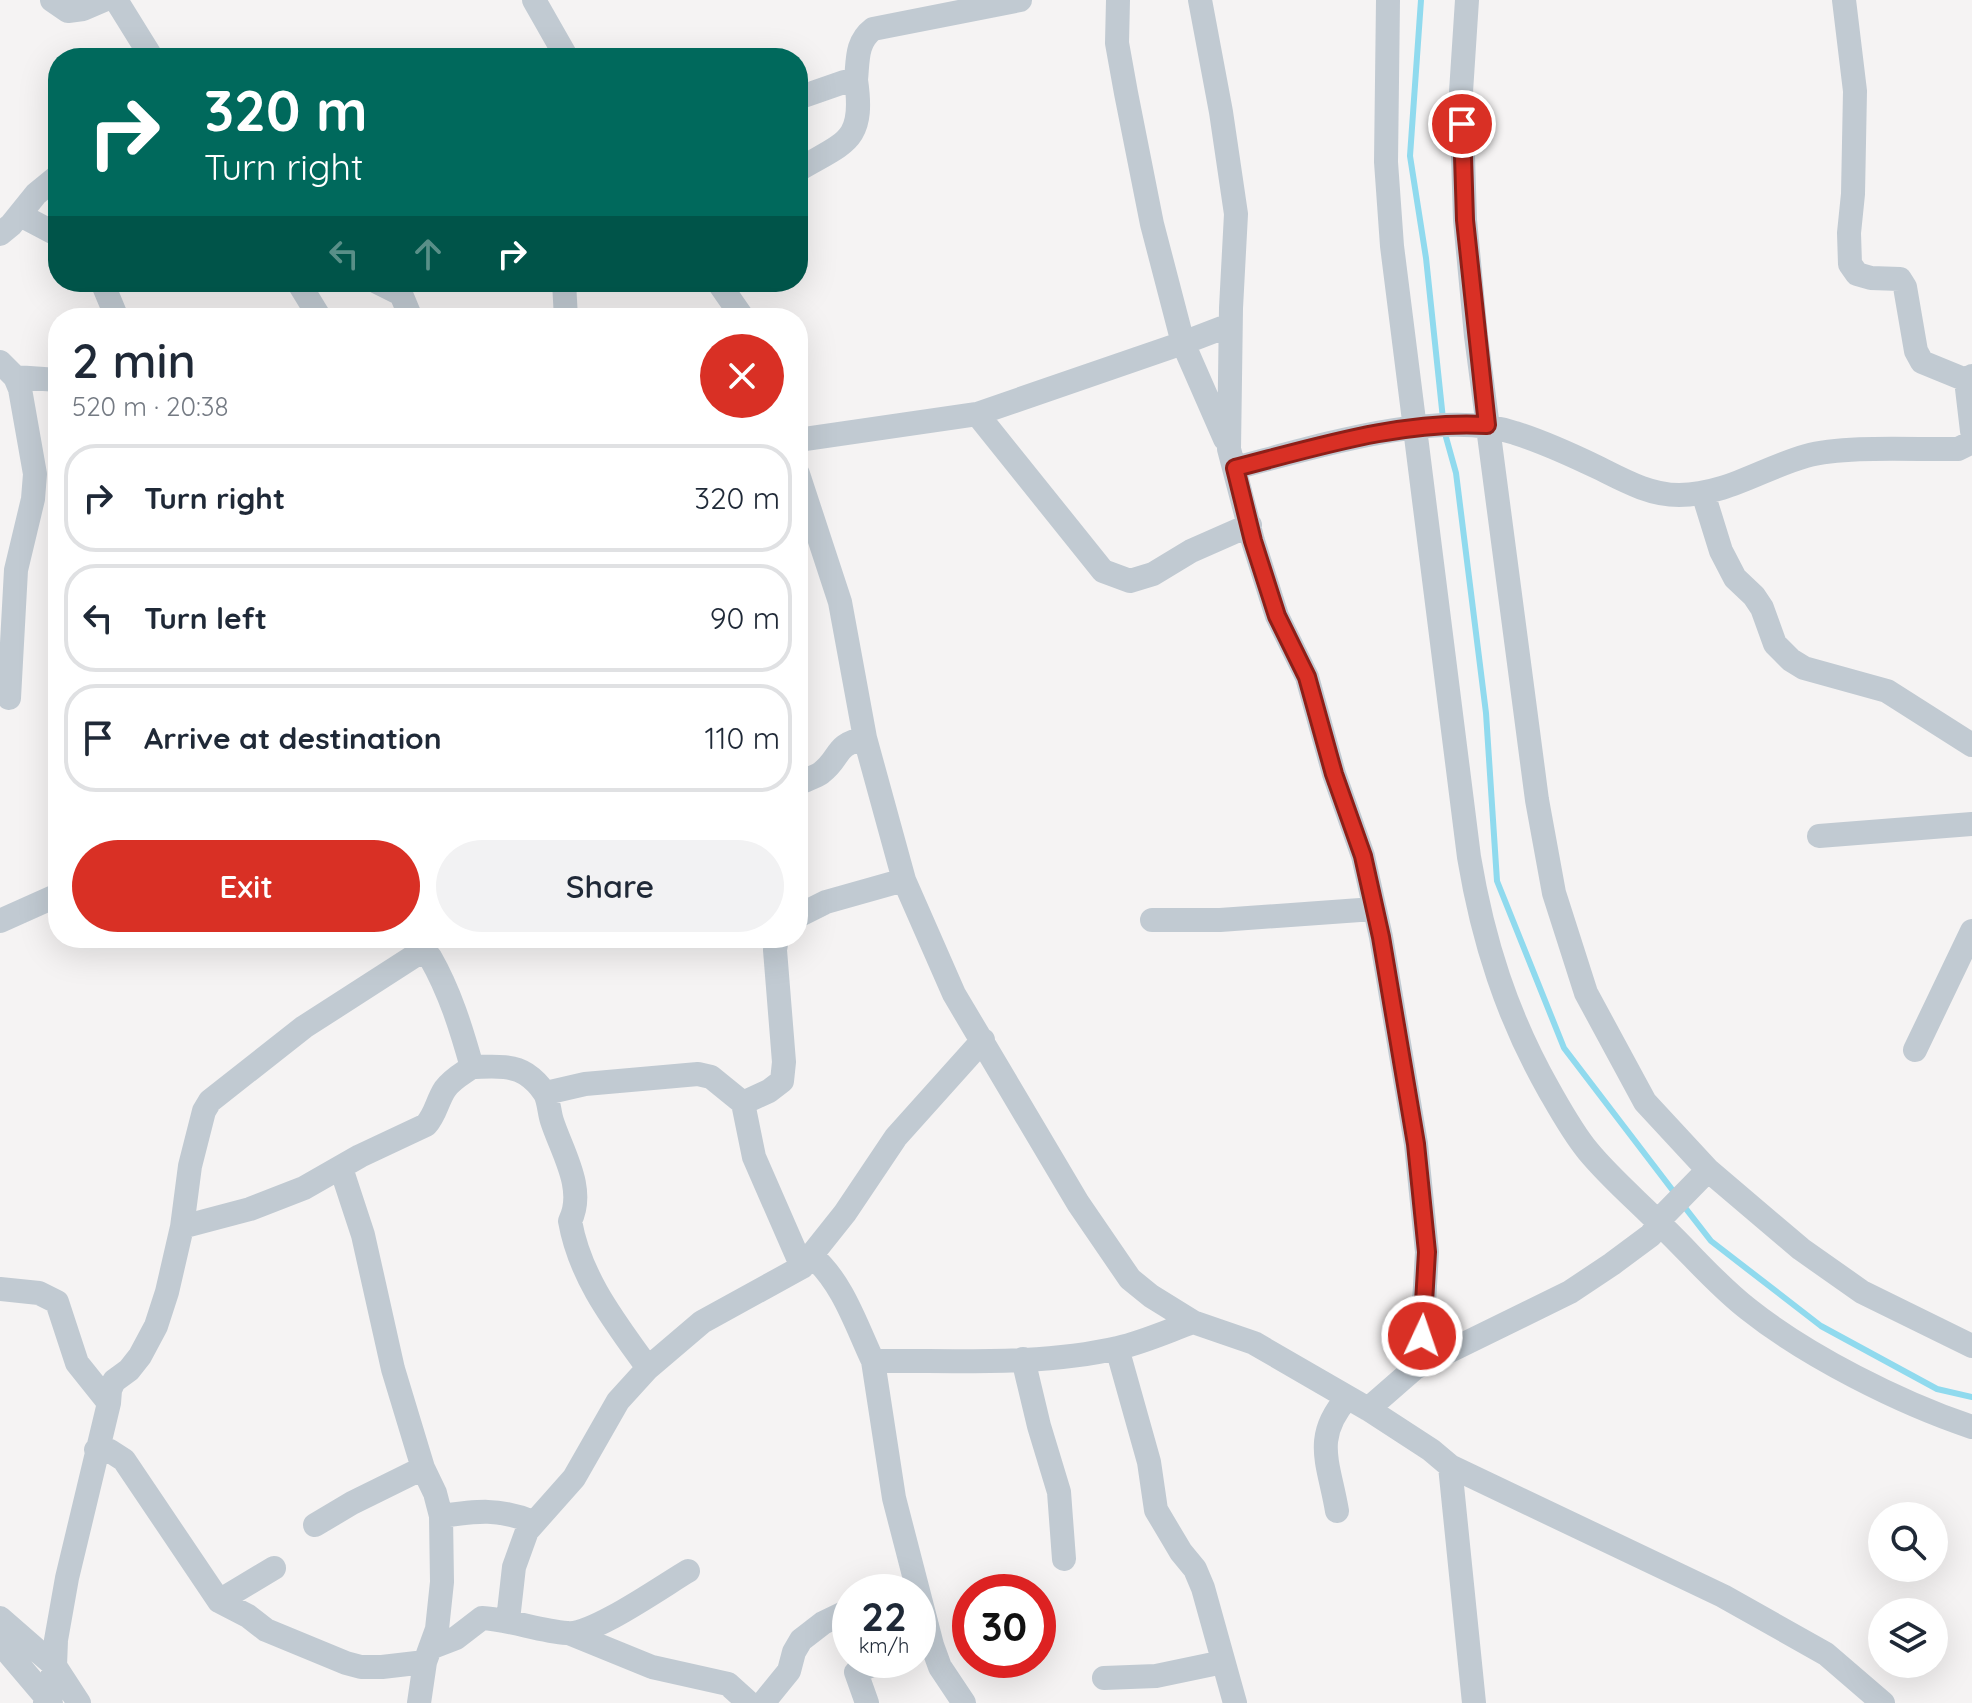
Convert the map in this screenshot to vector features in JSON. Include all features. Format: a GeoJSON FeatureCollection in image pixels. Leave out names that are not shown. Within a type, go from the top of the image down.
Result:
{"type":"FeatureCollection","features":[{"type":"Feature","properties":{"kind":"street"},"geometry":{"type":"LineString","coordinates":[[52,0],[68,11],[83,9],[104,0]]}},
{"type":"Feature","properties":{"kind":"street"},"geometry":{"type":"LineString","coordinates":[[116,0],[146,48]]}},
{"type":"Feature","properties":{"kind":"street"},"geometry":{"type":"LineString","coordinates":[[534,0],[561,48]]}},
{"type":"Feature","properties":{"kind":"street"},"geometry":{"type":"LineString","coordinates":[[808,164],[850,139],[858,124],[860,103],[856,80],[859,46],[864,36],[873,29],[1020,0]]}},
{"type":"Feature","properties":{"kind":"street"},"geometry":{"type":"LineString","coordinates":[[1118,0],[1117,43],[1126,93],[1152,224],[1183,343],[1232,458],[1277,616],[1307,677],[1334,774],[1363,856],[1416,1144],[1427,1252],[1422,1336],[1415,1368]]}},
{"type":"Feature","properties":{"kind":"street"},"geometry":{"type":"LineString","coordinates":[[1200,0],[1236,214],[1230,325],[1232,458]]}},
{"type":"Feature","properties":{"kind":"street"},"geometry":{"type":"LineString","coordinates":[[1388,0],[1386,162],[1392,246],[1469,857],[1479,918],[1506,1004],[1563,1116],[1588,1151],[1735,1298],[1790,1340],[1859,1378],[1972,1427]]}},
{"type":"Feature","properties":{"kind":"street"},"geometry":{"type":"LineString","coordinates":[[1467,0],[1461,92],[1476,424],[1554,893],[1586,993],[1645,1102],[1706,1182],[1862,1292],[1972,1346]]}},
{"type":"Feature","properties":{"kind":"street"},"geometry":{"type":"LineString","coordinates":[[1844,0],[1855,91],[1850,264],[1857,274],[1900,279],[1905,287],[1916,351],[1922,362],[1969,378],[1972,431]]}},
{"type":"Feature","properties":{"kind":"street"},"geometry":{"type":"LineString","coordinates":[[808,94],[856,80]]}},
{"type":"Feature","properties":{"kind":"street"},"geometry":{"type":"LineString","coordinates":[[0,234],[48,184]]}},
{"type":"Feature","properties":{"kind":"street"},"geometry":{"type":"LineString","coordinates":[[20,215],[48,230]]}},
{"type":"Feature","properties":{"kind":"street"},"geometry":{"type":"LineString","coordinates":[[808,439],[977,414],[1230,325]]}},
{"type":"Feature","properties":{"kind":"street"},"geometry":{"type":"LineString","coordinates":[[7,370],[48,378]]}},
{"type":"Feature","properties":{"kind":"street"},"geometry":{"type":"LineString","coordinates":[[7,370],[24,401],[35,474],[33,499],[16,570],[9,698]]}},
{"type":"Feature","properties":{"kind":"street"},"geometry":{"type":"LineString","coordinates":[[977,414],[1103,571],[1118,579],[1130,581],[1153,574],[1191,551],[1250,525]]}},
{"type":"Feature","properties":{"kind":"street"},"geometry":{"type":"LineString","coordinates":[[1232,458],[1414,428],[1476,424],[1553,447],[1645,490],[1664,494],[1703,493],[1731,487],[1809,455],[1859,450],[1958,449],[1972,442]]}},
{"type":"Feature","properties":{"kind":"street"},"geometry":{"type":"LineString","coordinates":[[1703,493],[1721,551],[1735,578],[1754,596],[1762,608],[1775,644],[1791,660],[1804,668],[1887,691],[1972,745]]}},
{"type":"Feature","properties":{"kind":"street"},"geometry":{"type":"LineString","coordinates":[[808,504],[840,602],[865,738],[904,880],[943,972],[1078,1203],[1130,1279],[1193,1322],[1254,1343],[1358,1403],[1431,1450],[1450,1466],[1723,1596],[1826,1654],[1883,1703]]}},
{"type":"Feature","properties":{"kind":"street"},"geometry":{"type":"LineString","coordinates":[[808,779],[821,773],[840,748],[865,738]]}},
{"type":"Feature","properties":{"kind":"street"},"geometry":{"type":"LineString","coordinates":[[1819,836],[1972,824]]}},
{"type":"Feature","properties":{"kind":"street"},"geometry":{"type":"LineString","coordinates":[[808,911],[826,902],[904,880]]}},
{"type":"Feature","properties":{"kind":"street"},"geometry":{"type":"LineString","coordinates":[[0,921],[48,899]]}},
{"type":"Feature","properties":{"kind":"street"},"geometry":{"type":"LineString","coordinates":[[1152,920],[1220,920],[1374,909]]}},
{"type":"Feature","properties":{"kind":"street"},"geometry":{"type":"LineString","coordinates":[[1915,1050],[1972,931]]}},
{"type":"Feature","properties":{"kind":"street"},"geometry":{"type":"LineString","coordinates":[[48,1701],[67,1578],[110,1390],[114,1381],[129,1370],[140,1356],[156,1326],[182,1227],[190,1166],[204,1111],[210,1101],[304,1027],[414,948]]}},
{"type":"Feature","properties":{"kind":"street"},"geometry":{"type":"LineString","coordinates":[[419,948],[430,957],[439,974],[459,1020],[472,1067]]}},
{"type":"Feature","properties":{"kind":"street"},"geometry":{"type":"LineString","coordinates":[[743,1103],[782,1081],[784,1062],[775,948]]}},
{"type":"Feature","properties":{"kind":"street"},"geometry":{"type":"LineString","coordinates":[[508,1620],[514,1567],[527,1531],[574,1478],[604,1420],[632,1384],[711,1316],[807,1262],[845,1213],[896,1137],[983,1040]]}},
{"type":"Feature","properties":{"kind":"street"},"geometry":{"type":"LineString","coordinates":[[182,1227],[250,1209],[304,1188],[360,1156],[426,1125],[433,1118],[443,1091],[452,1080],[472,1067],[507,1068],[525,1073],[546,1093],[574,1188],[576,1206],[570,1221],[595,1293],[648,1368]]}},
{"type":"Feature","properties":{"kind":"street"},"geometry":{"type":"LineString","coordinates":[[546,1093],[585,1084],[698,1074],[711,1077],[743,1103],[754,1157],[807,1262],[826,1269],[841,1293],[873,1361],[907,1574]]}},
{"type":"Feature","properties":{"kind":"street"},"geometry":{"type":"LineString","coordinates":[[341,1168],[363,1235],[393,1369],[441,1516],[442,1582],[437,1629],[428,1655],[419,1703]]}},
{"type":"Feature","properties":{"kind":"street"},"geometry":{"type":"LineString","coordinates":[[1337,1511],[1324,1441],[1333,1414],[1358,1403],[1415,1368],[1570,1292],[1663,1224],[1706,1182]]}},
{"type":"Feature","properties":{"kind":"street"},"geometry":{"type":"LineString","coordinates":[[0,1289],[39,1293],[57,1302],[77,1363],[109,1403]]}},
{"type":"Feature","properties":{"kind":"street"},"geometry":{"type":"LineString","coordinates":[[873,1361],[1023,1359],[1117,1348],[1193,1322]]}},
{"type":"Feature","properties":{"kind":"street"},"geometry":{"type":"LineString","coordinates":[[1117,1348],[1149,1462],[1156,1510],[1195,1569],[1215,1625],[1235,1703]]}},
{"type":"Feature","properties":{"kind":"street"},"geometry":{"type":"LineString","coordinates":[[1023,1359],[1059,1492],[1064,1559]]}},
{"type":"Feature","properties":{"kind":"street"},"geometry":{"type":"LineString","coordinates":[[96,1450],[110,1451],[124,1460],[219,1601],[248,1616],[266,1630],[354,1665],[382,1667],[428,1655],[482,1618],[508,1620],[571,1634],[652,1667],[728,1684],[749,1703]]}},
{"type":"Feature","properties":{"kind":"street"},"geometry":{"type":"LineString","coordinates":[[1450,1466],[1474,1703]]}},
{"type":"Feature","properties":{"kind":"street"},"geometry":{"type":"LineString","coordinates":[[315,1525],[423,1468]]}},
{"type":"Feature","properties":{"kind":"street"},"geometry":{"type":"LineString","coordinates":[[441,1516],[479,1510],[510,1513],[533,1522]]}},
{"type":"Feature","properties":{"kind":"street"},"geometry":{"type":"LineString","coordinates":[[219,1601],[274,1568]]}},
{"type":"Feature","properties":{"kind":"street"},"geometry":{"type":"LineString","coordinates":[[571,1634],[607,1620],[688,1571]]}},
{"type":"Feature","properties":{"kind":"street"},"geometry":{"type":"LineString","coordinates":[[763,1703],[789,1671],[801,1640],[832,1619]]}},
{"type":"Feature","properties":{"kind":"street"},"geometry":{"type":"LineString","coordinates":[[4,1633],[55,1666],[79,1703]]}},
{"type":"Feature","properties":{"kind":"street"},"geometry":{"type":"LineString","coordinates":[[4,1633],[48,1701]]}},
{"type":"Feature","properties":{"kind":"street"},"geometry":{"type":"LineString","coordinates":[[936,1662],[964,1703]]}},
{"type":"Feature","properties":{"kind":"street"},"geometry":{"type":"LineString","coordinates":[[1104,1678],[1156,1676],[1223,1662]]}},
{"type":"Feature","properties":{"kind":"street"},"geometry":{"type":"LineString","coordinates":[[858,1678],[867,1703]]}},
{"type":"Feature","properties":{"kind":"waterway"},"geometry":{"type":"LineString","coordinates":[[1421,0],[1410,156],[1426,258],[1443,419]]}},
{"type":"Feature","properties":{"kind":"waterway"},"geometry":{"type":"LineString","coordinates":[[1444,430],[1456,473],[1486,713],[1497,881],[1564,1048],[1677,1196]]}},
{"type":"Feature","properties":{"kind":"waterway"},"geometry":{"type":"LineString","coordinates":[[1683,1205],[1711,1241],[1821,1326],[1937,1389],[1972,1397]]}},
{"type":"Feature","properties":{"kind":"route"},"geometry":{"type":"LineString","coordinates":[[1422,1336],[1427,1252],[1416,1144],[1381,937],[1363,856],[1334,774],[1307,677],[1277,616],[1253,541],[1235,468],[1336,442],[1414,428],[1487,425],[1465,220],[1462,124]]}}]}
